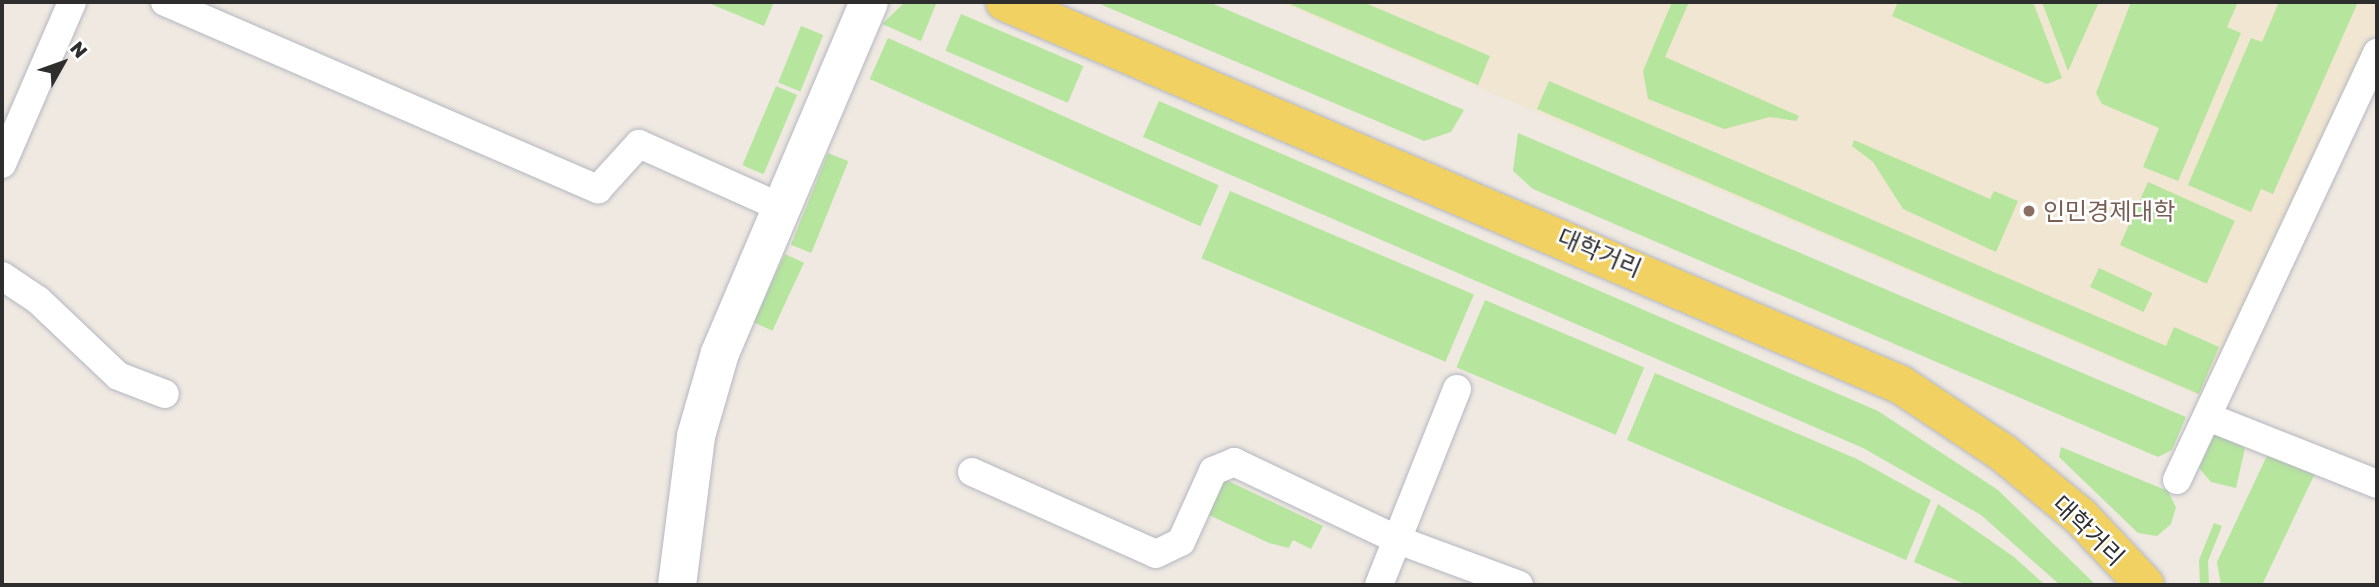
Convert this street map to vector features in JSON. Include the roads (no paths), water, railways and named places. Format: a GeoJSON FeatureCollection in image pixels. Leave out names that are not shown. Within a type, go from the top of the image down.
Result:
{"type":"FeatureCollection","features":[{"type":"Feature","properties":{"kind":"main road","name":"대학거리"},"geometry":{"type":"LineString","coordinates":[[1005,2],[1902,385],[2002,452],[2081,517],[2146,585]]}},
{"type":"Feature","properties":{"kind":"street"},"geometry":{"type":"LineString","coordinates":[[2,164],[72,2]]}},
{"type":"Feature","properties":{"kind":"street"},"geometry":{"type":"LineString","coordinates":[[165,2],[598,189],[639,144],[782,208]]}},
{"type":"Feature","properties":{"kind":"street"},"geometry":{"type":"LineString","coordinates":[[677,585],[696,436],[720,353],[869,2]]}},
{"type":"Feature","properties":{"kind":"street"},"geometry":{"type":"LineString","coordinates":[[2177,480],[2377,52]]}},
{"type":"Feature","properties":{"kind":"street"},"geometry":{"type":"LineString","coordinates":[[2,276],[38,300],[118,376],[165,394]]}},
{"type":"Feature","properties":{"kind":"street"},"geometry":{"type":"LineString","coordinates":[[1379,585],[1457,389]]}},
{"type":"Feature","properties":{"kind":"street"},"geometry":{"type":"LineString","coordinates":[[2208,417],[2377,484]]}},
{"type":"Feature","properties":{"kind":"street"},"geometry":{"type":"LineString","coordinates":[[972,472],[1156,554],[1181,542],[1213,471],[1234,462],[1398,540],[1519,585]]}},
{"type":"Feature","properties":{"kind":"place","name":"인민경제대학"},"geometry":{"type":"Point","coordinates":[2029,211]}}]}
